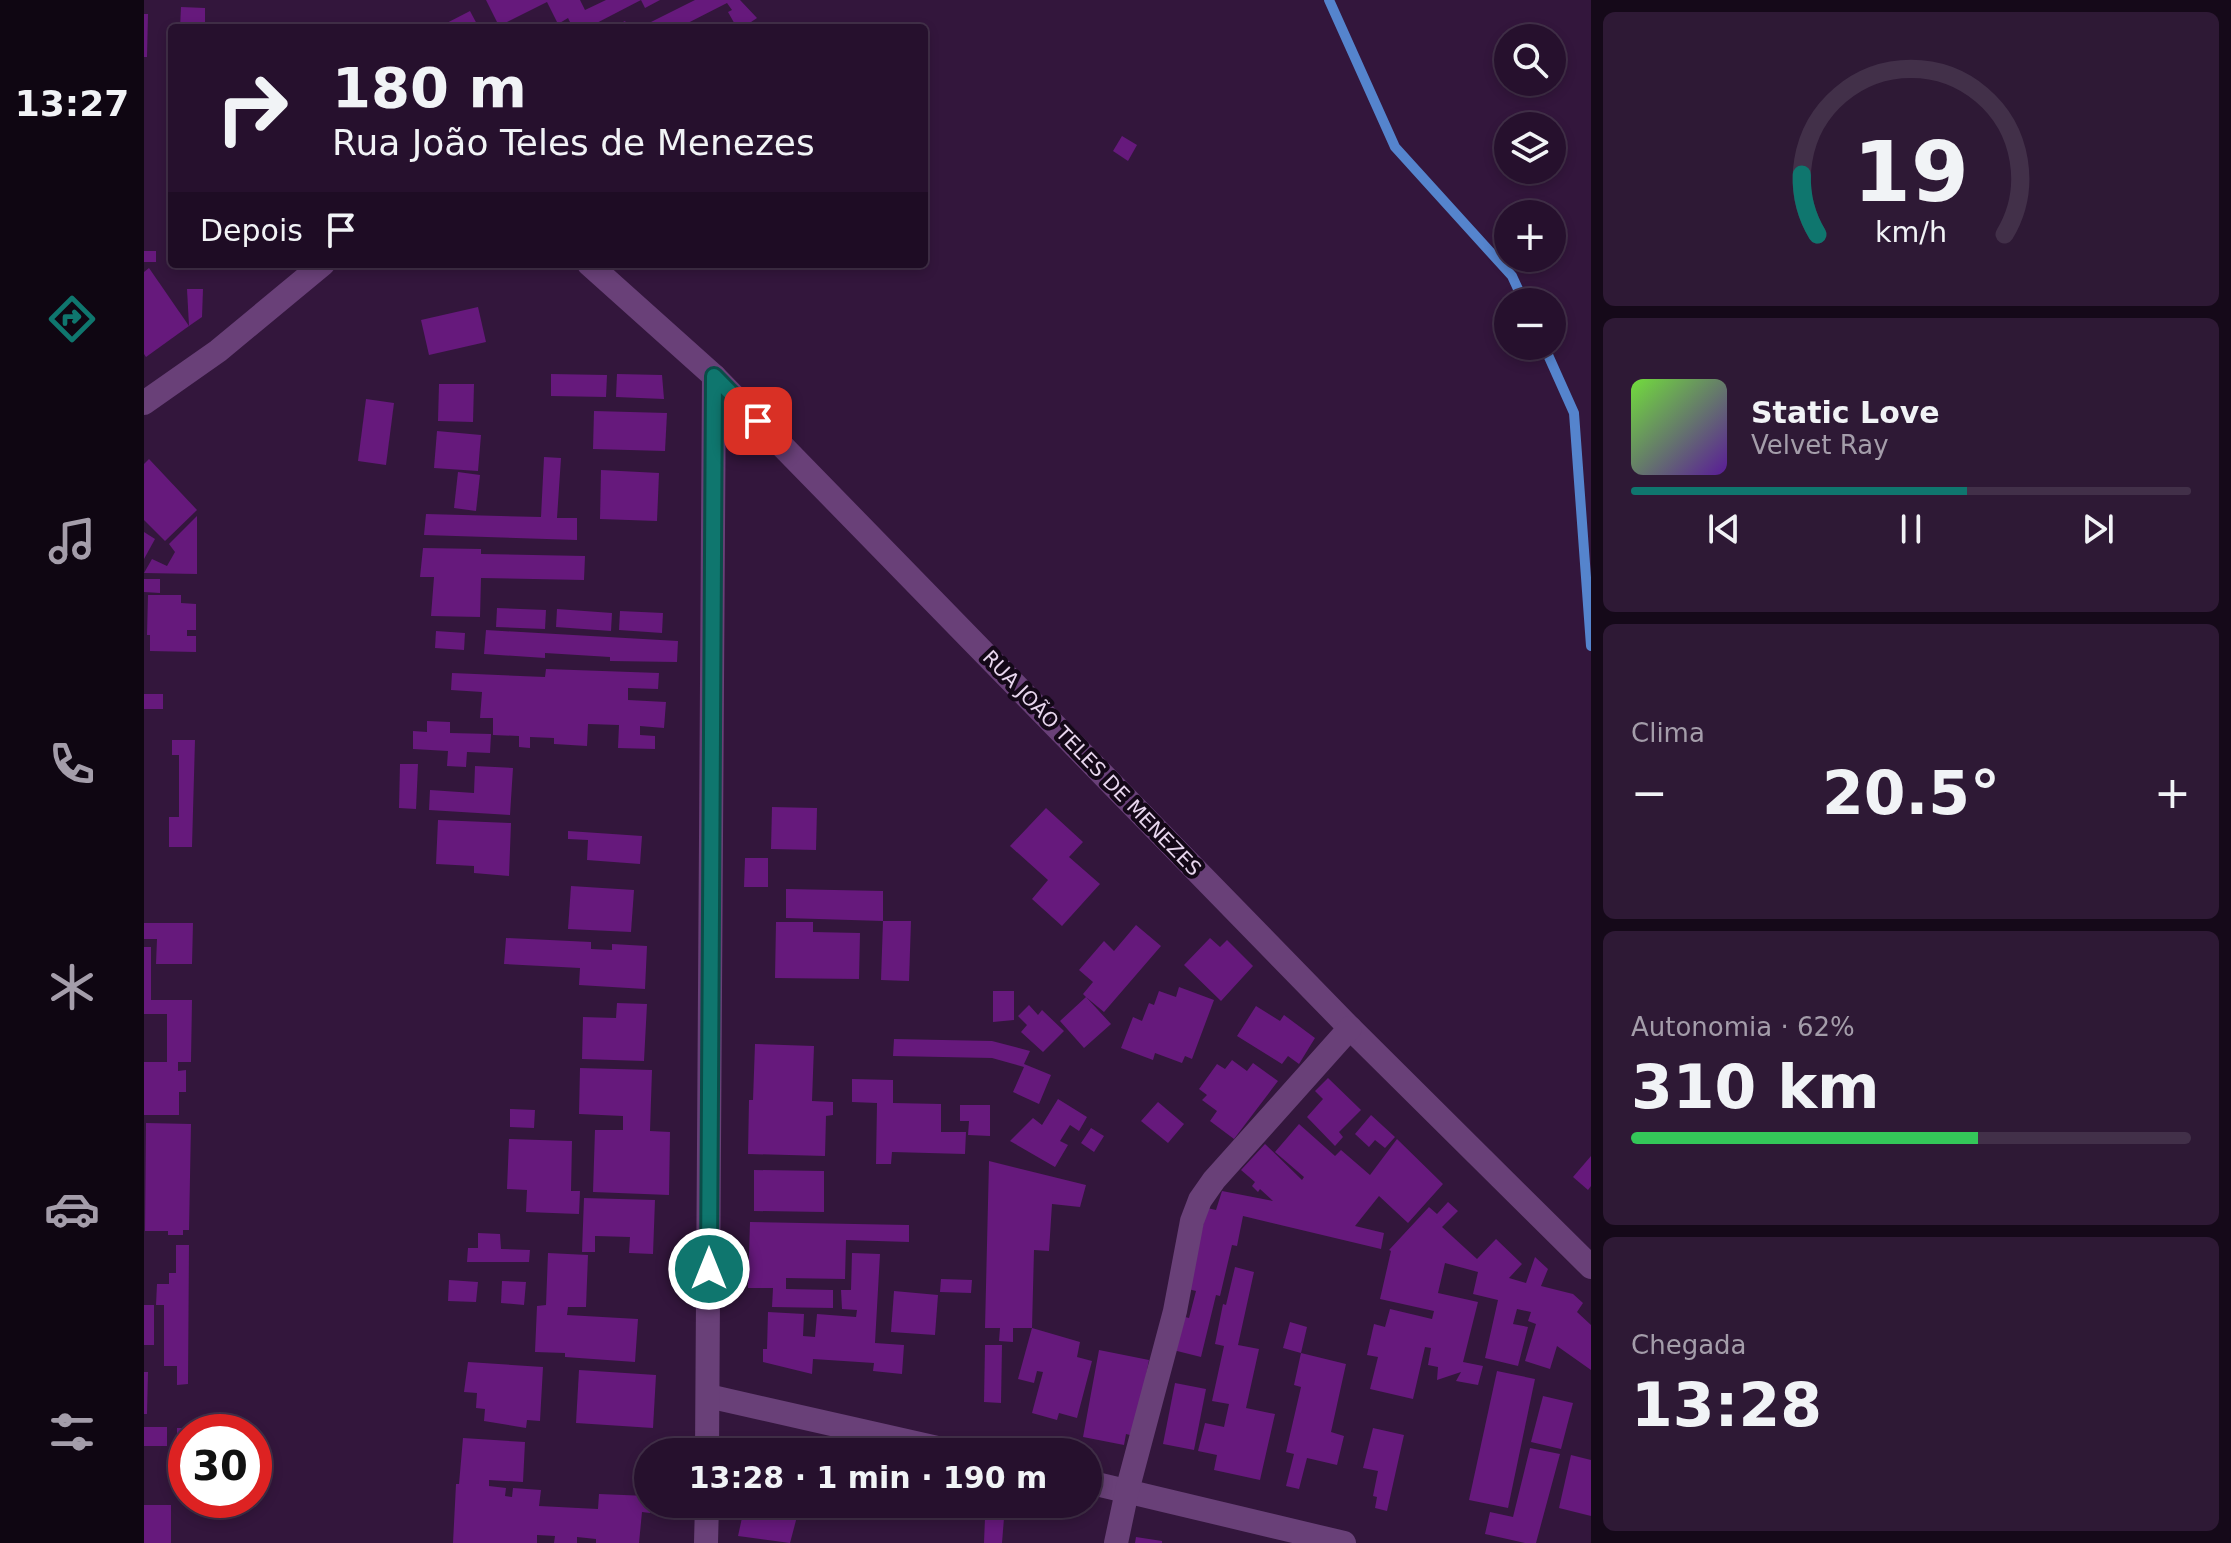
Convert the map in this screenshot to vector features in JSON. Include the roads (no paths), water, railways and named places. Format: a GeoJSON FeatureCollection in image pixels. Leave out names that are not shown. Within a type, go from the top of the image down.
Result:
{"type":"FeatureCollection","features":[{"type":"Feature","properties":{"kind":"street"},"geometry":{"type":"LineString","coordinates":[[144,403],[218,351],[318,268]]}},
{"type":"Feature","properties":{"kind":"street","name":"RUA JOÃO TELES DE MENEZES"},"geometry":{"type":"LineString","coordinates":[[593,268],[714,376],[1350,1028],[1591,1267]]}},
{"type":"Feature","properties":{"kind":"street"},"geometry":{"type":"LineString","coordinates":[[707,1438],[714,376]]}},
{"type":"Feature","properties":{"kind":"street"},"geometry":{"type":"LineString","coordinates":[[1116,1543],[1175,1311],[1192,1221],[1200,1200],[1214,1180],[1350,1028]]}},
{"type":"Feature","properties":{"kind":"street"},"geometry":{"type":"LineString","coordinates":[[708,1396],[893,1438]]}},
{"type":"Feature","properties":{"kind":"street"},"geometry":{"type":"LineString","coordinates":[[1102,1485],[1344,1543]]}},
{"type":"Feature","properties":{"kind":"street"},"geometry":{"type":"LineString","coordinates":[[706,1543],[707,1518]]}},
{"type":"Feature","properties":{"kind":"waterway"},"geometry":{"type":"LineString","coordinates":[[1329,0],[1395,147],[1512,276],[1518,288]]}},
{"type":"Feature","properties":{"kind":"waterway"},"geometry":{"type":"LineString","coordinates":[[1550,360],[1574,413],[1591,646]]}}]}
